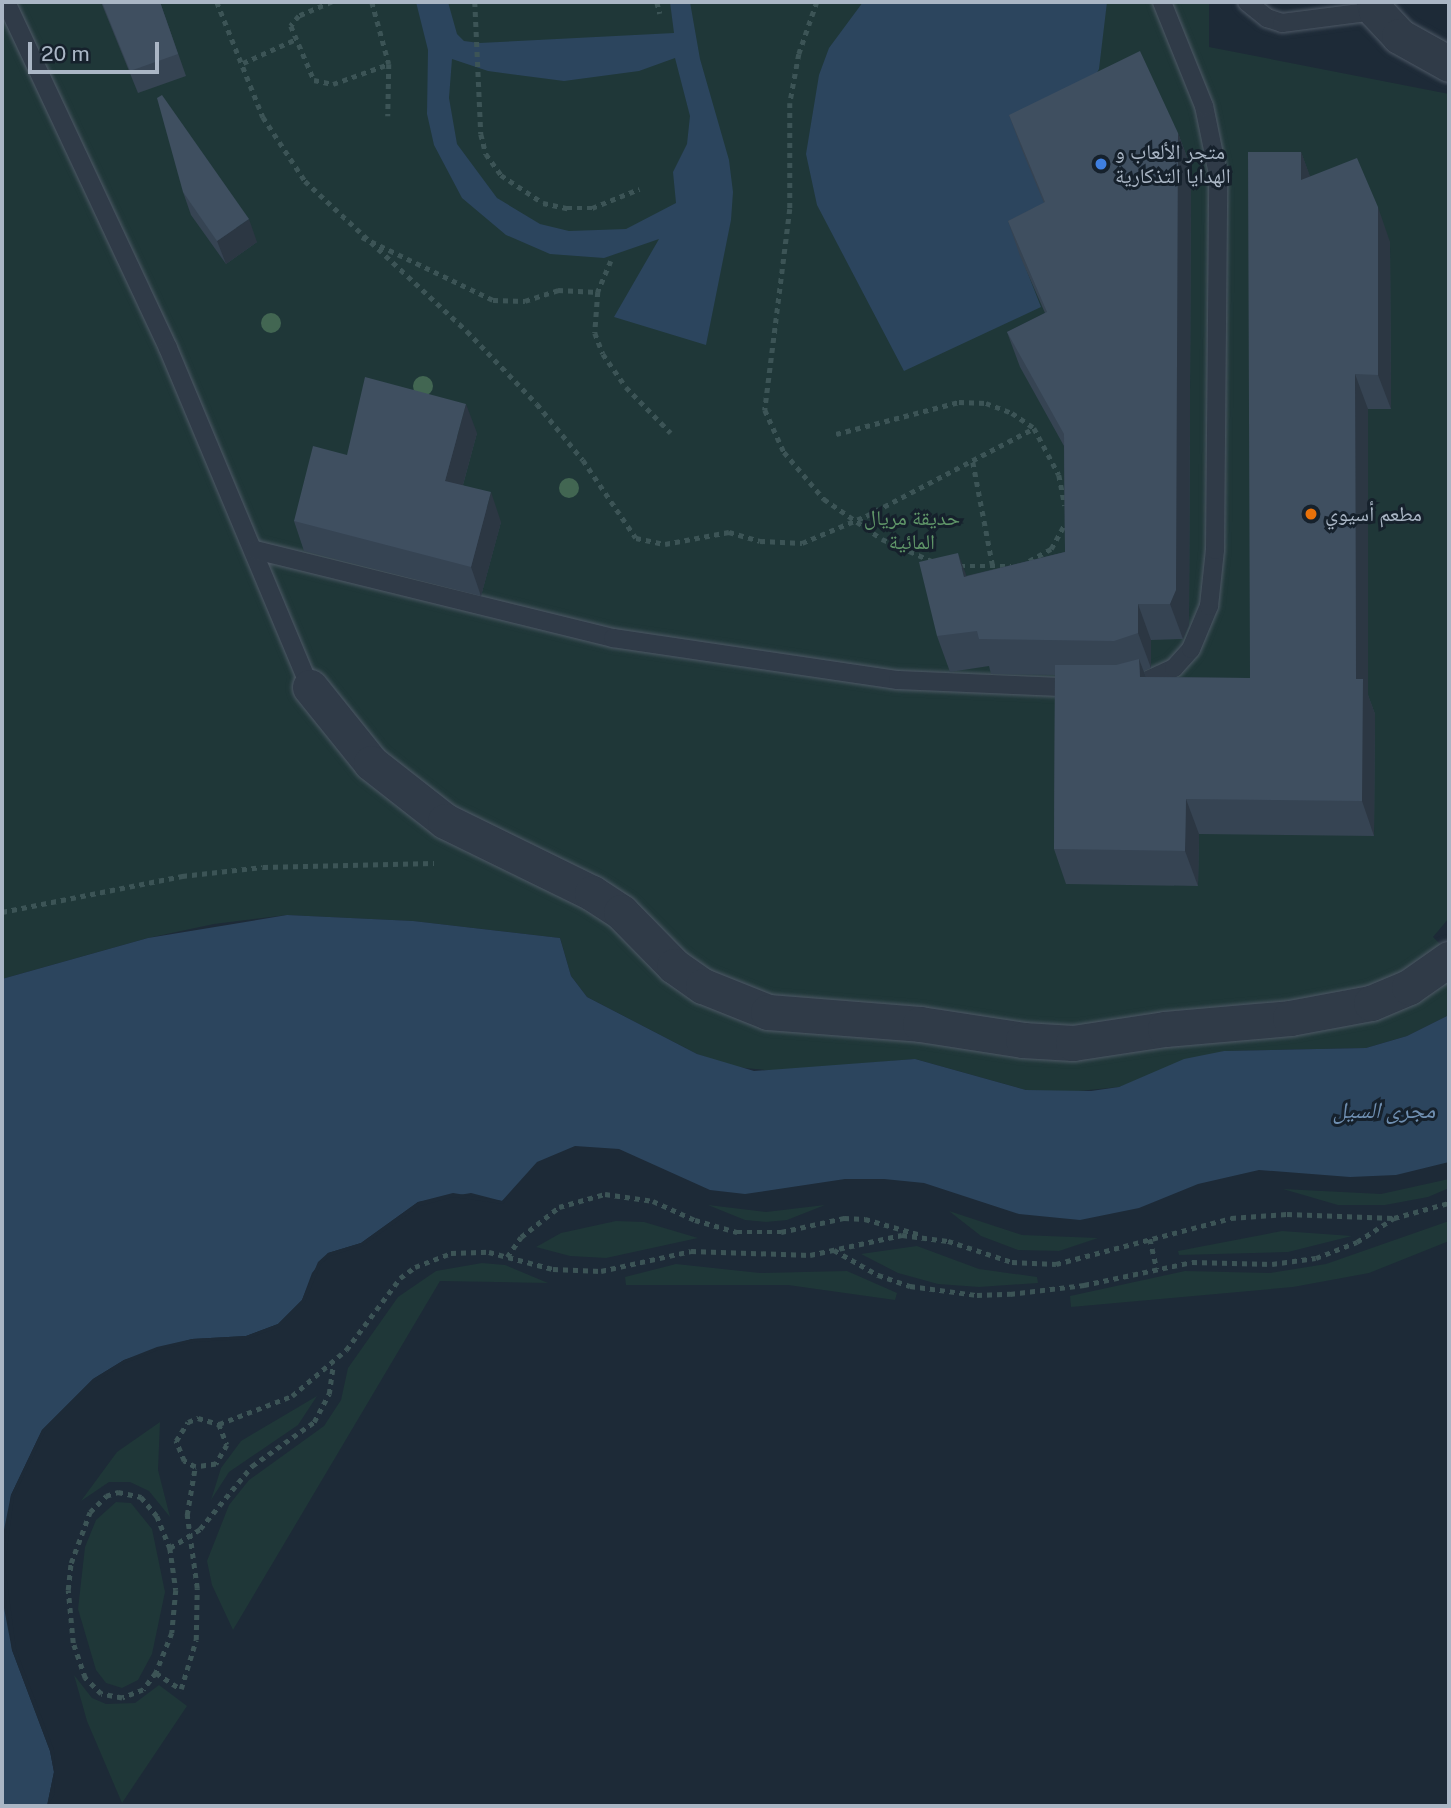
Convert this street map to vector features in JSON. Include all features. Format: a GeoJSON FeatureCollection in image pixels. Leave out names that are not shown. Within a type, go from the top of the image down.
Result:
{"type":"FeatureCollection","features":[{"type":"Feature","properties":{"kind":"street"},"geometry":{"type":"LineString","coordinates":[[1375,7],[1416,48],[1449,64]]}},
{"type":"Feature","properties":{"kind":"street"},"geometry":{"type":"LineString","coordinates":[[310,687],[371,763],[445,821],[592,893],[621,912],[674,966],[703,986],[768,1012],[920,1024],[1023,1040],[1073,1043],[1165,1029],[1290,1018],[1371,1003],[1409,987],[1449,959]]}},
{"type":"Feature","properties":{"kind":"lane"},"geometry":{"type":"LineString","coordinates":[[6,2],[168,348],[255,550],[310,687]]}},
{"type":"Feature","properties":{"kind":"lane"},"geometry":{"type":"LineString","coordinates":[[255,550],[478,609],[636,642],[898,680],[1108,689],[1154,681],[1191,649],[1209,606],[1215,550],[1219,174],[1204,106],[1162,2]]}},
{"type":"Feature","properties":{"kind":"lane"},"geometry":{"type":"LineString","coordinates":[[1247,2],[1266,18],[1282,23],[1375,7]]}},
{"type":"Feature","properties":{"kind":"lane"},"geometry":{"type":"LineString","coordinates":[[2,25],[27,45]]}},
{"type":"Feature","properties":{"kind":"path"},"geometry":{"type":"LineString","coordinates":[[217,2],[279,144],[304,181],[358,235],[467,331],[537,404],[583,460],[636,538],[665,544],[729,533],[760,541],[802,542],[852,522],[973,462],[1034,428]]}},
{"type":"Feature","properties":{"kind":"path"},"geometry":{"type":"LineString","coordinates":[[332,2],[295,18],[294,40],[310,75],[320,83],[340,82],[389,64]]}},
{"type":"Feature","properties":{"kind":"path"},"geometry":{"type":"LineString","coordinates":[[372,2],[389,64],[388,116]]}},
{"type":"Feature","properties":{"kind":"path"},"geometry":{"type":"LineString","coordinates":[[475,2],[477,81],[486,154],[520,191],[543,203],[592,208],[639,189]]}},
{"type":"Feature","properties":{"kind":"path"},"geometry":{"type":"LineString","coordinates":[[657,2],[660,14]]}},
{"type":"Feature","properties":{"kind":"path"},"geometry":{"type":"LineString","coordinates":[[817,2],[799,54],[790,103],[790,209],[765,410],[771,429],[798,471],[852,522],[910,553],[941,564]]}},
{"type":"Feature","properties":{"kind":"path"},"geometry":{"type":"LineString","coordinates":[[243,64],[294,40]]}},
{"type":"Feature","properties":{"kind":"path"},"geometry":{"type":"LineString","coordinates":[[358,235],[493,300],[525,300],[558,290],[598,292]]}},
{"type":"Feature","properties":{"kind":"path"},"geometry":{"type":"LineString","coordinates":[[611,261],[598,292],[595,333],[603,354],[626,387],[671,433]]}},
{"type":"Feature","properties":{"kind":"path"},"geometry":{"type":"LineString","coordinates":[[836,434],[959,402],[1001,408],[1034,428],[1059,475],[1066,509]]}},
{"type":"Feature","properties":{"kind":"path"},"geometry":{"type":"LineString","coordinates":[[973,462],[993,567]]}},
{"type":"Feature","properties":{"kind":"path"},"geometry":{"type":"LineString","coordinates":[[953,565],[993,567],[1040,557],[1059,539],[1065,518]]}},
{"type":"Feature","properties":{"kind":"path"},"geometry":{"type":"LineString","coordinates":[[2,912],[182,876],[263,867],[447,862]]}},
{"type":"Feature","properties":{"kind":"path"},"geometry":{"type":"LineString","coordinates":[[507,1257],[538,1221],[559,1207],[605,1194],[653,1201],[695,1220],[737,1232],[781,1232],[844,1218],[886,1221],[925,1237],[990,1257],[1034,1265],[1079,1261],[1204,1222],[1259,1215],[1394,1218],[1449,1203]]}},
{"type":"Feature","properties":{"kind":"path"},"geometry":{"type":"LineString","coordinates":[[833,1250],[878,1275],[910,1286],[976,1295],[1047,1291],[1210,1261],[1272,1264],[1316,1258],[1357,1242],[1394,1218]]}},
{"type":"Feature","properties":{"kind":"path"},"geometry":{"type":"LineString","coordinates":[[219,1424],[226,1433],[224,1455],[216,1464],[195,1467],[178,1452],[179,1430],[198,1418],[219,1424],[269,1408],[333,1364],[386,1291],[415,1266],[470,1251],[577,1272],[624,1267],[691,1251],[786,1256],[833,1250],[879,1237],[925,1237]]}},
{"type":"Feature","properties":{"kind":"path"},"geometry":{"type":"LineString","coordinates":[[1150,1239],[1157,1269]]}},
{"type":"Feature","properties":{"kind":"path"},"geometry":{"type":"LineString","coordinates":[[170,1548],[189,1539],[251,1466],[314,1422],[329,1394],[333,1364]]}},
{"type":"Feature","properties":{"kind":"path"},"geometry":{"type":"LineString","coordinates":[[156,1672],[181,1689],[190,1665],[199,1614],[187,1515],[195,1467]]}},
{"type":"Feature","properties":{"kind":"path"},"geometry":{"type":"LineString","coordinates":[[118,1492],[141,1497],[157,1516],[170,1548],[176,1612],[156,1672],[134,1696],[111,1697],[92,1687],[73,1643],[68,1590],[79,1537],[90,1512],[106,1496],[118,1492]]}},
{"type":"Feature","properties":{"kind":"green space","name":"حديقة مريال المائية"},"geometry":{"type":"Polygon","coordinates":[[[2,2],[1209,2],[1209,47],[1449,94],[1449,918],[1433,937],[1449,953],[1449,1015],[1407,1036],[1366,1048],[1224,1051],[1119,1087],[1059,1093],[1026,1090],[915,1059],[776,1071],[734,1067],[697,1054],[587,997],[571,976],[560,938],[413,921],[287,915],[214,924],[148,938],[2,979],[2,2]]]}},
{"type":"Feature","properties":{"kind":"green space"},"geometry":{"type":"Polygon","coordinates":[[[1449,1179],[1449,1188],[1428,1197],[1385,1205],[1338,1205],[1283,1189],[1381,1194],[1449,1179]]]}},
{"type":"Feature","properties":{"kind":"green space"},"geometry":{"type":"Polygon","coordinates":[[[708,1205],[766,1212],[825,1205],[787,1220],[766,1222],[745,1220],[708,1205]]]}},
{"type":"Feature","properties":{"kind":"green space"},"geometry":{"type":"Polygon","coordinates":[[[949,1211],[1022,1235],[1098,1238],[1059,1251],[1018,1250],[981,1236],[949,1211]]]}},
{"type":"Feature","properties":{"kind":"green space"},"geometry":{"type":"Polygon","coordinates":[[[616,1221],[644,1222],[698,1238],[606,1258],[570,1256],[536,1247],[561,1233],[616,1221]]]}},
{"type":"Feature","properties":{"kind":"green space"},"geometry":{"type":"Polygon","coordinates":[[[1449,1221],[1449,1241],[1369,1273],[1293,1287],[1071,1307],[1070,1296],[1185,1271],[1270,1273],[1326,1264],[1449,1221]]]}},
{"type":"Feature","properties":{"kind":"green space"},"geometry":{"type":"Polygon","coordinates":[[[1282,1231],[1352,1236],[1288,1252],[1179,1255],[1178,1251],[1282,1231]]]}},
{"type":"Feature","properties":{"kind":"green space"},"geometry":{"type":"Polygon","coordinates":[[[917,1246],[979,1269],[1037,1277],[1038,1283],[979,1287],[938,1284],[898,1273],[861,1254],[917,1246]]]}},
{"type":"Feature","properties":{"kind":"green space"},"geometry":{"type":"Polygon","coordinates":[[[482,1263],[505,1265],[548,1283],[440,1281],[233,1630],[212,1585],[207,1561],[229,1505],[249,1480],[324,1426],[341,1400],[348,1368],[398,1297],[436,1271],[482,1263]]]}},
{"type":"Feature","properties":{"kind":"green space"},"geometry":{"type":"Polygon","coordinates":[[[676,1264],[760,1273],[847,1271],[897,1293],[895,1300],[788,1285],[626,1285],[625,1277],[676,1264]]]}},
{"type":"Feature","properties":{"kind":"green space"},"geometry":{"type":"Polygon","coordinates":[[[317,1396],[298,1425],[229,1472],[211,1500],[221,1468],[241,1441],[317,1396]]]}},
{"type":"Feature","properties":{"kind":"green space"},"geometry":{"type":"Polygon","coordinates":[[[160,1422],[158,1470],[170,1517],[149,1491],[130,1482],[109,1482],[81,1501],[117,1452],[160,1422]]]}},
{"type":"Feature","properties":{"kind":"green space"},"geometry":{"type":"Polygon","coordinates":[[[116,1502],[131,1503],[152,1529],[165,1592],[152,1654],[138,1680],[122,1688],[106,1683],[96,1670],[78,1609],[85,1547],[96,1520],[116,1502]]]}},
{"type":"Feature","properties":{"kind":"green space"},"geometry":{"type":"Polygon","coordinates":[[[74,1675],[92,1698],[106,1704],[135,1703],[159,1685],[187,1706],[122,1803],[87,1721],[74,1675]]]}},
{"type":"Feature","properties":{"kind":"water"},"geometry":{"type":"Polygon","coordinates":[[[416,2],[448,2],[457,34],[464,41],[479,43],[674,33],[670,2],[690,2],[700,59],[729,160],[733,192],[731,220],[706,345],[614,317],[659,239],[604,258],[550,254],[506,235],[462,198],[434,145],[427,114],[428,50],[416,2]],[[675,58],[639,71],[564,81],[488,71],[452,59],[449,98],[457,144],[497,198],[540,224],[569,231],[626,229],[676,203],[673,172],[687,144],[690,116],[675,58]]]}},
{"type":"Feature","properties":{"kind":"water"},"geometry":{"type":"Polygon","coordinates":[[[863,2],[1107,2],[1099,69],[1093,80],[1019,137],[1058,237],[1021,256],[1041,307],[904,371],[817,205],[806,154],[819,75],[829,48],[863,2]]]}},
{"type":"Feature","properties":{"kind":"water","name":"مجرى السيل"},"geometry":{"type":"Polygon","coordinates":[[[287,915],[413,921],[560,938],[571,976],[587,997],[697,1054],[754,1071],[915,1059],[1026,1090],[1091,1091],[1119,1087],[1184,1059],[1224,1051],[1366,1048],[1407,1036],[1449,1015],[1449,1162],[1396,1175],[1350,1177],[1259,1170],[1198,1184],[1139,1208],[1080,1220],[1019,1214],[924,1183],[884,1179],[845,1179],[745,1194],[710,1190],[619,1149],[575,1146],[537,1162],[502,1201],[471,1193],[418,1202],[361,1243],[328,1253],[312,1273],[302,1300],[278,1324],[246,1336],[192,1339],[124,1360],[93,1379],[42,1430],[11,1495],[4,1530],[4,1608],[12,1650],[50,1751],[54,1772],[47,1806],[2,1806],[2,979],[148,938],[287,915]]]}},
{"type":"Feature","properties":{"kind":"pier"},"geometry":{"type":"Polygon","coordinates":[[[453,1193],[502,1201],[508,1197],[503,1204],[453,1197],[420,1206],[362,1246],[330,1256],[321,1264],[305,1302],[280,1327],[246,1339],[193,1342],[158,1350],[125,1363],[95,1382],[45,1432],[14,1496],[5,1566],[16,1649],[54,1750],[55,1794],[47,1806],[54,1772],[50,1751],[12,1650],[2,1566],[11,1495],[42,1430],[93,1379],[124,1360],[157,1347],[192,1339],[246,1336],[278,1324],[302,1300],[318,1262],[328,1253],[361,1243],[418,1202],[453,1193]]]}},
{"type":"Feature","properties":{"kind":"building"},"geometry":{"type":"Polygon","coordinates":[[[102,2],[160,2],[178,54],[130,71],[102,2]]]}},
{"type":"Feature","properties":{"kind":"building"},"geometry":{"type":"Polygon","coordinates":[[[1140,51],[1178,133],[1176,590],[1170,604],[1138,604],[1138,633],[1114,641],[979,639],[977,631],[937,636],[919,562],[958,553],[964,577],[1065,552],[1064,434],[1007,332],[1047,312],[1008,221],[1045,202],[1009,115],[1140,51]]]}},
{"type":"Feature","properties":{"kind":"building"},"geometry":{"type":"Polygon","coordinates":[[[162,95],[249,219],[217,241],[183,192],[157,98],[162,95]]]}},
{"type":"Feature","properties":{"kind":"building"},"geometry":{"type":"Polygon","coordinates":[[[1248,152],[1301,152],[1301,180],[1357,158],[1378,207],[1378,375],[1355,374],[1356,679],[1363,679],[1362,801],[1186,799],[1185,851],[1054,849],[1055,665],[1116,665],[1139,659],[1140,677],[1250,678],[1248,152]]]}},
{"type":"Feature","properties":{"kind":"building"},"geometry":{"type":"Polygon","coordinates":[[[365,377],[466,404],[445,481],[491,492],[471,567],[294,521],[313,446],[347,455],[365,377]]]}},
{"type":"Feature","properties":{"kind":"place","name":"متجر الألعاب و الهدايا التذكارية"},"geometry":{"type":"Point","coordinates":[1101,164]}},
{"type":"Feature","properties":{"kind":"place","name":"مطعم أسيوي"},"geometry":{"type":"Point","coordinates":[1311,514]}}]}
